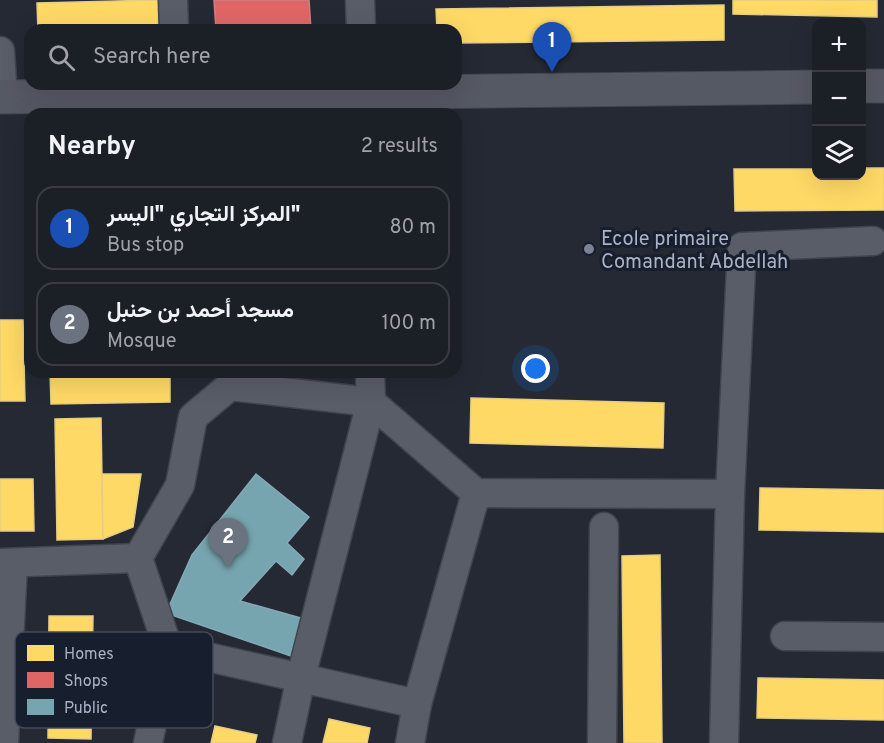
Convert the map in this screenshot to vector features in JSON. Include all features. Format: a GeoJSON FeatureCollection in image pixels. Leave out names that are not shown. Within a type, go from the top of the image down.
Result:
{"type":"FeatureCollection","features":[{"type":"Feature","properties":{"kind":"main road"},"geometry":{"type":"LineString","coordinates":[[866,86],[884,86]]}},
{"type":"Feature","properties":{"kind":"main road"},"geometry":{"type":"LineString","coordinates":[[202,90],[363,96],[812,87]]}},
{"type":"Feature","properties":{"kind":"main road"},"geometry":{"type":"LineString","coordinates":[[1,97],[153,90]]}},
{"type":"Feature","properties":{"kind":"street"},"geometry":{"type":"LineString","coordinates":[[173,0],[174,24]]}},
{"type":"Feature","properties":{"kind":"street"},"geometry":{"type":"LineString","coordinates":[[360,0],[361,24]]}},
{"type":"Feature","properties":{"kind":"street"},"geometry":{"type":"LineString","coordinates":[[0,51],[1,97]]}},
{"type":"Feature","properties":{"kind":"street"},"geometry":{"type":"LineString","coordinates":[[724,743],[730,494],[742,247],[873,241]]}},
{"type":"Feature","properties":{"kind":"street"},"geometry":{"type":"LineString","coordinates":[[287,743],[301,677],[371,402],[370,378]]}},
{"type":"Feature","properties":{"kind":"street"},"geometry":{"type":"LineString","coordinates":[[163,632],[138,558],[180,485],[193,417],[230,386],[371,402],[476,493],[730,494]]}},
{"type":"Feature","properties":{"kind":"street"},"geometry":{"type":"LineString","coordinates":[[410,743],[417,704],[476,493]]}},
{"type":"Feature","properties":{"kind":"street"},"geometry":{"type":"LineString","coordinates":[[602,743],[604,527]]}},
{"type":"Feature","properties":{"kind":"street"},"geometry":{"type":"LineString","coordinates":[[4,743],[7,564],[138,558]]}},
{"type":"Feature","properties":{"kind":"street"},"geometry":{"type":"LineString","coordinates":[[785,636],[884,637]]}},
{"type":"Feature","properties":{"kind":"street"},"geometry":{"type":"LineString","coordinates":[[213,658],[417,704]]}},
{"type":"Feature","properties":{"kind":"street"},"geometry":{"type":"LineString","coordinates":[[148,743],[151,728]]}},
{"type":"Feature","properties":{"kind":"building: Homes"},"geometry":{"type":"Polygon","coordinates":[[[158,0],[158,24],[38,24],[37,3],[158,0]]]}},
{"type":"Feature","properties":{"kind":"building: Homes"},"geometry":{"type":"Polygon","coordinates":[[[733,0],[877,0],[877,17],[733,14],[733,0]]]}},
{"type":"Feature","properties":{"kind":"building: Homes"},"geometry":{"type":"Polygon","coordinates":[[[724,5],[724,40],[462,43],[462,24],[437,24],[436,9],[724,5]]]}},
{"type":"Feature","properties":{"kind":"building: Homes"},"geometry":{"type":"Polygon","coordinates":[[[866,168],[884,168],[884,210],[735,211],[734,169],[812,169],[812,180],[866,180],[866,168]]]}},
{"type":"Feature","properties":{"kind":"building: Homes"},"geometry":{"type":"Polygon","coordinates":[[[0,320],[23,320],[25,401],[0,401],[0,320]]]}},
{"type":"Feature","properties":{"kind":"building: Homes"},"geometry":{"type":"Polygon","coordinates":[[[50,378],[170,378],[170,402],[51,404],[50,378]]]}},
{"type":"Feature","properties":{"kind":"building: Homes"},"geometry":{"type":"Polygon","coordinates":[[[471,398],[664,403],[663,448],[470,443],[471,398]]]}},
{"type":"Feature","properties":{"kind":"building: Homes"},"geometry":{"type":"Polygon","coordinates":[[[101,418],[103,539],[57,540],[55,419],[101,418]]]}},
{"type":"Feature","properties":{"kind":"building: Homes"},"geometry":{"type":"Polygon","coordinates":[[[102,474],[141,474],[133,527],[103,539],[102,474]]]}},
{"type":"Feature","properties":{"kind":"building: Homes"},"geometry":{"type":"Polygon","coordinates":[[[0,479],[33,479],[34,531],[0,531],[0,479]]]}},
{"type":"Feature","properties":{"kind":"building: Homes"},"geometry":{"type":"Polygon","coordinates":[[[760,488],[884,490],[884,532],[759,530],[760,488]]]}},
{"type":"Feature","properties":{"kind":"building: Homes"},"geometry":{"type":"Polygon","coordinates":[[[660,555],[662,743],[624,743],[622,556],[660,555]]]}},
{"type":"Feature","properties":{"kind":"building: Homes"},"geometry":{"type":"Polygon","coordinates":[[[49,616],[93,616],[93,632],[49,632],[49,616]]]}},
{"type":"Feature","properties":{"kind":"building: Homes"},"geometry":{"type":"Polygon","coordinates":[[[758,678],[884,680],[884,720],[757,718],[758,678]]]}},
{"type":"Feature","properties":{"kind":"building: Homes"},"geometry":{"type":"Polygon","coordinates":[[[329,719],[370,728],[367,743],[323,743],[329,719]]]}},
{"type":"Feature","properties":{"kind":"building: Homes"},"geometry":{"type":"Polygon","coordinates":[[[215,726],[257,735],[255,743],[211,743],[215,726]]]}},
{"type":"Feature","properties":{"kind":"building: Homes"},"geometry":{"type":"Polygon","coordinates":[[[48,728],[91,728],[91,739],[48,738],[48,728]]]}},
{"type":"Feature","properties":{"kind":"building: Shops"},"geometry":{"type":"Polygon","coordinates":[[[214,0],[309,0],[311,24],[216,24],[214,0]]]}},
{"type":"Feature","properties":{"kind":"building: Public"},"geometry":{"type":"Polygon","coordinates":[[[256,474],[309,517],[287,543],[304,559],[292,575],[276,561],[240,601],[301,618],[291,656],[166,613],[192,555],[256,474]]]}},
{"type":"Feature","properties":{"kind":"place","name":"المركز التجاري \"اليسر\""},"geometry":{"type":"Point","coordinates":[552,72]}},
{"type":"Feature","properties":{"kind":"place","name":"Ecole primaire Comandant Abdellah"},"geometry":{"type":"Point","coordinates":[589,249]}},
{"type":"Feature","properties":{"kind":"place","name":"مسجد أحمد بن حنبل"},"geometry":{"type":"Point","coordinates":[228,568]}}]}
